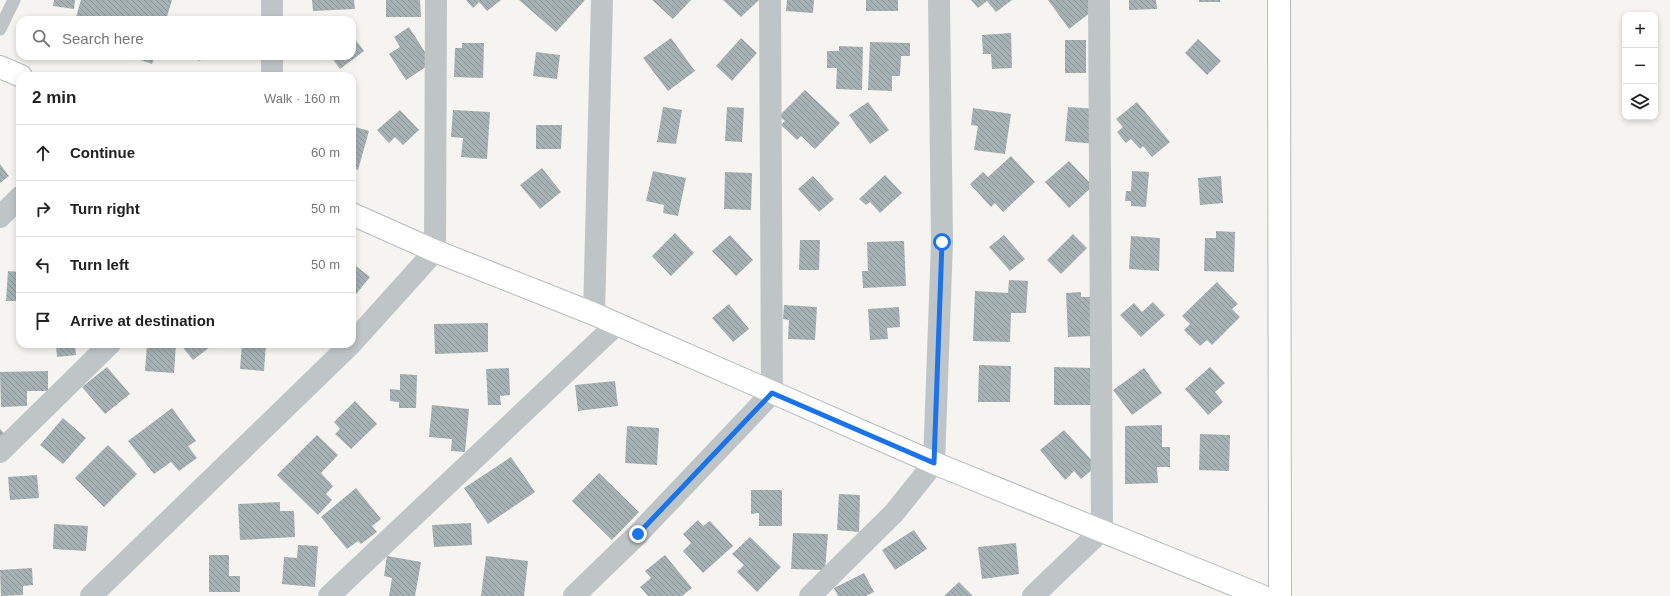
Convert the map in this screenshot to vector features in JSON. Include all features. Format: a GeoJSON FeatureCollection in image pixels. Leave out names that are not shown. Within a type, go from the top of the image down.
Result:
{"type":"FeatureCollection","features":[{"type":"Feature","properties":{"kind":"street"},"geometry":{"type":"LineString","coordinates":[[272,0],[272,16]]}},
{"type":"Feature","properties":{"kind":"street"},"geometry":{"type":"LineString","coordinates":[[356,338],[435,251],[436,0]]}},
{"type":"Feature","properties":{"kind":"street"},"geometry":{"type":"LineString","coordinates":[[594,314],[602,0]]}},
{"type":"Feature","properties":{"kind":"street"},"geometry":{"type":"LineString","coordinates":[[574,596],[638,534],[772,393],[770,0]]}},
{"type":"Feature","properties":{"kind":"street"},"geometry":{"type":"LineString","coordinates":[[810,596],[894,513],[934,463],[942,242],[939,0]]}},
{"type":"Feature","properties":{"kind":"street"},"geometry":{"type":"LineString","coordinates":[[1033,596],[1102,530],[1099,0]]}},
{"type":"Feature","properties":{"kind":"street"},"geometry":{"type":"LineString","coordinates":[[1279,0],[1280,596]]}},
{"type":"Feature","properties":{"kind":"street"},"geometry":{"type":"LineString","coordinates":[[272,60],[272,72]]}},
{"type":"Feature","properties":{"kind":"street"},"geometry":{"type":"LineString","coordinates":[[0,67],[16,74]]}},
{"type":"Feature","properties":{"kind":"street"},"geometry":{"type":"LineString","coordinates":[[0,217],[16,201]]}},
{"type":"Feature","properties":{"kind":"street"},"geometry":{"type":"LineString","coordinates":[[356,216],[435,251],[594,314],[934,463],[1262,596]]}},
{"type":"Feature","properties":{"kind":"street"},"geometry":{"type":"LineString","coordinates":[[329,596],[617,324]]}},
{"type":"Feature","properties":{"kind":"street"},"geometry":{"type":"LineString","coordinates":[[0,452],[106,348]]}},
{"type":"Feature","properties":{"kind":"street"},"geometry":{"type":"LineString","coordinates":[[91,596],[346,348]]}},
{"type":"Feature","properties":{"kind":"lane"},"geometry":{"type":"LineString","coordinates":[[0,29],[14,0]]}},
{"type":"Feature","properties":{"kind":"building"},"geometry":{"type":"Polygon","coordinates":[[[54,0],[75,0],[74,9],[53,6],[54,0]]]}},
{"type":"Feature","properties":{"kind":"building"},"geometry":{"type":"Polygon","coordinates":[[[81,0],[172,0],[167,16],[76,16],[81,0]]]}},
{"type":"Feature","properties":{"kind":"building"},"geometry":{"type":"Polygon","coordinates":[[[312,0],[354,0],[355,9],[313,11],[312,0]]]}},
{"type":"Feature","properties":{"kind":"building"},"geometry":{"type":"Polygon","coordinates":[[[386,0],[420,0],[421,17],[386,17],[386,0]]]}},
{"type":"Feature","properties":{"kind":"building"},"geometry":{"type":"Polygon","coordinates":[[[466,0],[501,0],[487,11],[479,2],[473,8],[466,0]]]}},
{"type":"Feature","properties":{"kind":"building"},"geometry":{"type":"Polygon","coordinates":[[[519,0],[585,0],[556,32],[519,0]]]}},
{"type":"Feature","properties":{"kind":"building"},"geometry":{"type":"Polygon","coordinates":[[[652,0],[691,0],[673,19],[652,0]]]}},
{"type":"Feature","properties":{"kind":"building"},"geometry":{"type":"Polygon","coordinates":[[[723,0],[759,0],[741,17],[723,0]]]}},
{"type":"Feature","properties":{"kind":"building"},"geometry":{"type":"Polygon","coordinates":[[[787,0],[814,0],[813,13],[786,11],[787,0]]]}},
{"type":"Feature","properties":{"kind":"building"},"geometry":{"type":"Polygon","coordinates":[[[866,0],[898,0],[898,11],[866,11],[866,0]]]}},
{"type":"Feature","properties":{"kind":"building"},"geometry":{"type":"Polygon","coordinates":[[[971,0],[1012,0],[996,12],[987,1],[978,8],[971,0]]]}},
{"type":"Feature","properties":{"kind":"building"},"geometry":{"type":"Polygon","coordinates":[[[1048,0],[1094,0],[1099,6],[1069,29],[1048,0]]]}},
{"type":"Feature","properties":{"kind":"building"},"geometry":{"type":"Polygon","coordinates":[[[1129,0],[1156,0],[1157,9],[1129,10],[1129,0]]]}},
{"type":"Feature","properties":{"kind":"building"},"geometry":{"type":"Polygon","coordinates":[[[1199,0],[1220,0],[1220,2],[1199,2],[1199,0]]]}},
{"type":"Feature","properties":{"kind":"building"},"geometry":{"type":"Polygon","coordinates":[[[409,27],[432,63],[406,80],[389,54],[400,47],[394,37],[409,27]]]}},
{"type":"Feature","properties":{"kind":"building"},"geometry":{"type":"Polygon","coordinates":[[[1011,33],[1012,68],[992,69],[991,54],[983,54],[982,35],[1011,33]]]}},
{"type":"Feature","properties":{"kind":"building"},"geometry":{"type":"Polygon","coordinates":[[[671,38],[695,71],[668,91],[643,58],[671,38]]]}},
{"type":"Feature","properties":{"kind":"building"},"geometry":{"type":"Polygon","coordinates":[[[741,38],[757,53],[732,81],[716,66],[741,38]]]}},
{"type":"Feature","properties":{"kind":"building"},"geometry":{"type":"Polygon","coordinates":[[[1198,39],[1221,61],[1207,75],[1185,53],[1198,39]]]}},
{"type":"Feature","properties":{"kind":"building"},"geometry":{"type":"Polygon","coordinates":[[[356,40],[364,51],[356,57],[356,40]]]}},
{"type":"Feature","properties":{"kind":"building"},"geometry":{"type":"Polygon","coordinates":[[[1065,40],[1086,40],[1086,73],[1065,73],[1065,40]]]}},
{"type":"Feature","properties":{"kind":"building"},"geometry":{"type":"Polygon","coordinates":[[[870,42],[910,43],[910,56],[901,56],[900,76],[892,76],[892,91],[868,90],[870,42]]]}},
{"type":"Feature","properties":{"kind":"building"},"geometry":{"type":"Polygon","coordinates":[[[462,43],[484,43],[483,78],[454,77],[455,48],[462,48],[462,43]]]}},
{"type":"Feature","properties":{"kind":"building"},"geometry":{"type":"Polygon","coordinates":[[[839,46],[863,47],[862,90],[836,89],[837,68],[827,68],[827,51],[839,51],[839,46]]]}},
{"type":"Feature","properties":{"kind":"building"},"geometry":{"type":"Polygon","coordinates":[[[536,52],[560,55],[557,79],[533,76],[536,52]]]}},
{"type":"Feature","properties":{"kind":"building"},"geometry":{"type":"Polygon","coordinates":[[[140,60],[154,60],[152,64],[140,60]]]}},
{"type":"Feature","properties":{"kind":"building"},"geometry":{"type":"Polygon","coordinates":[[[333,60],[352,60],[340,69],[333,60]]]}},
{"type":"Feature","properties":{"kind":"building"},"geometry":{"type":"Polygon","coordinates":[[[805,90],[840,123],[815,149],[801,136],[797,140],[781,125],[785,121],[779,116],[805,90]]]}},
{"type":"Feature","properties":{"kind":"building"},"geometry":{"type":"Polygon","coordinates":[[[868,102],[889,130],[870,144],[849,115],[868,102]]]}},
{"type":"Feature","properties":{"kind":"building"},"geometry":{"type":"Polygon","coordinates":[[[1137,102],[1170,142],[1152,157],[1143,146],[1140,149],[1131,139],[1126,143],[1117,132],[1123,127],[1116,119],[1137,102]]]}},
{"type":"Feature","properties":{"kind":"building"},"geometry":{"type":"Polygon","coordinates":[[[663,107],[682,110],[676,144],[657,142],[663,107]]]}},
{"type":"Feature","properties":{"kind":"building"},"geometry":{"type":"Polygon","coordinates":[[[727,107],[744,108],[742,142],[725,141],[727,107]]]}},
{"type":"Feature","properties":{"kind":"building"},"geometry":{"type":"Polygon","coordinates":[[[1068,107],[1097,109],[1094,144],[1065,141],[1068,107]]]}},
{"type":"Feature","properties":{"kind":"building"},"geometry":{"type":"Polygon","coordinates":[[[973,108],[1011,114],[1005,154],[974,150],[978,126],[971,125],[973,108]]]}},
{"type":"Feature","properties":{"kind":"building"},"geometry":{"type":"Polygon","coordinates":[[[400,110],[419,130],[403,145],[395,137],[389,143],[377,130],[400,110]]]}},
{"type":"Feature","properties":{"kind":"building"},"geometry":{"type":"Polygon","coordinates":[[[453,110],[490,112],[487,159],[461,157],[463,138],[451,137],[453,110]]]}},
{"type":"Feature","properties":{"kind":"building"},"geometry":{"type":"Polygon","coordinates":[[[536,125],[562,125],[561,149],[536,149],[536,125]]]}},
{"type":"Feature","properties":{"kind":"building"},"geometry":{"type":"Polygon","coordinates":[[[356,127],[369,131],[358,170],[356,169],[356,127]]]}},
{"type":"Feature","properties":{"kind":"building"},"geometry":{"type":"Polygon","coordinates":[[[1011,156],[1035,182],[1003,212],[995,203],[991,207],[970,184],[983,172],[988,177],[1011,156]]]}},
{"type":"Feature","properties":{"kind":"building"},"geometry":{"type":"Polygon","coordinates":[[[1069,161],[1093,186],[1069,208],[1045,182],[1069,161]]]}},
{"type":"Feature","properties":{"kind":"building"},"geometry":{"type":"Polygon","coordinates":[[[0,164],[9,176],[0,183],[0,164]]]}},
{"type":"Feature","properties":{"kind":"building"},"geometry":{"type":"Polygon","coordinates":[[[542,168],[561,192],[540,209],[520,185],[542,168]]]}},
{"type":"Feature","properties":{"kind":"building"},"geometry":{"type":"Polygon","coordinates":[[[653,171],[686,178],[678,216],[663,213],[664,205],[646,201],[653,171]]]}},
{"type":"Feature","properties":{"kind":"building"},"geometry":{"type":"Polygon","coordinates":[[[1132,171],[1149,172],[1146,207],[1131,206],[1131,201],[1125,201],[1126,191],[1131,191],[1132,171]]]}},
{"type":"Feature","properties":{"kind":"building"},"geometry":{"type":"Polygon","coordinates":[[[725,172],[752,173],[751,210],[724,209],[725,172]]]}},
{"type":"Feature","properties":{"kind":"building"},"geometry":{"type":"Polygon","coordinates":[[[885,175],[902,193],[880,213],[870,202],[866,205],[859,199],[885,175]]]}},
{"type":"Feature","properties":{"kind":"building"},"geometry":{"type":"Polygon","coordinates":[[[813,176],[834,199],[819,212],[798,189],[813,176]]]}},
{"type":"Feature","properties":{"kind":"building"},"geometry":{"type":"Polygon","coordinates":[[[1221,176],[1223,203],[1200,205],[1198,178],[1221,176]]]}},
{"type":"Feature","properties":{"kind":"building"},"geometry":{"type":"Polygon","coordinates":[[[1216,231],[1235,232],[1234,272],[1204,271],[1205,238],[1216,238],[1216,231]]]}},
{"type":"Feature","properties":{"kind":"building"},"geometry":{"type":"Polygon","coordinates":[[[675,233],[694,253],[671,276],[652,256],[675,233]]]}},
{"type":"Feature","properties":{"kind":"building"},"geometry":{"type":"Polygon","coordinates":[[[1073,234],[1087,248],[1061,274],[1047,260],[1073,234]]]}},
{"type":"Feature","properties":{"kind":"building"},"geometry":{"type":"Polygon","coordinates":[[[730,235],[753,260],[736,276],[712,251],[730,235]]]}},
{"type":"Feature","properties":{"kind":"building"},"geometry":{"type":"Polygon","coordinates":[[[1004,235],[1025,259],[1010,271],[989,247],[1004,235]]]}},
{"type":"Feature","properties":{"kind":"building"},"geometry":{"type":"Polygon","coordinates":[[[1131,236],[1160,238],[1159,271],[1129,269],[1131,236]]]}},
{"type":"Feature","properties":{"kind":"building"},"geometry":{"type":"Polygon","coordinates":[[[800,240],[820,240],[819,270],[799,270],[800,240]]]}},
{"type":"Feature","properties":{"kind":"building"},"geometry":{"type":"Polygon","coordinates":[[[904,241],[906,286],[863,288],[862,271],[868,271],[867,242],[904,241]]]}},
{"type":"Feature","properties":{"kind":"building"},"geometry":{"type":"Polygon","coordinates":[[[356,266],[370,277],[356,294],[356,266]]]}},
{"type":"Feature","properties":{"kind":"building"},"geometry":{"type":"Polygon","coordinates":[[[8,271],[16,272],[16,301],[6,301],[8,271]]]}},
{"type":"Feature","properties":{"kind":"building"},"geometry":{"type":"Polygon","coordinates":[[[1009,280],[1028,281],[1026,313],[1011,313],[1010,342],[973,341],[975,291],[1008,293],[1009,280]]]}},
{"type":"Feature","properties":{"kind":"building"},"geometry":{"type":"Polygon","coordinates":[[[1217,282],[1238,304],[1232,309],[1240,317],[1212,345],[1207,340],[1200,346],[1184,330],[1190,324],[1182,316],[1217,282]]]}},
{"type":"Feature","properties":{"kind":"building"},"geometry":{"type":"Polygon","coordinates":[[[1081,292],[1081,297],[1091,297],[1092,336],[1068,337],[1066,293],[1081,292]]]}},
{"type":"Feature","properties":{"kind":"building"},"geometry":{"type":"Polygon","coordinates":[[[1153,302],[1165,315],[1141,337],[1120,315],[1134,303],[1142,312],[1153,302]]]}},
{"type":"Feature","properties":{"kind":"building"},"geometry":{"type":"Polygon","coordinates":[[[729,304],[749,329],[733,342],[712,318],[729,304]]]}},
{"type":"Feature","properties":{"kind":"building"},"geometry":{"type":"Polygon","coordinates":[[[784,305],[817,307],[815,340],[788,339],[789,320],[783,319],[784,305]]]}},
{"type":"Feature","properties":{"kind":"building"},"geometry":{"type":"Polygon","coordinates":[[[899,307],[900,327],[887,328],[888,339],[870,340],[868,309],[899,307]]]}},
{"type":"Feature","properties":{"kind":"building"},"geometry":{"type":"Polygon","coordinates":[[[488,323],[488,352],[435,354],[434,324],[488,323]]]}},
{"type":"Feature","properties":{"kind":"building"},"geometry":{"type":"Polygon","coordinates":[[[56,348],[75,348],[76,355],[57,357],[56,348]]]}},
{"type":"Feature","properties":{"kind":"building"},"geometry":{"type":"Polygon","coordinates":[[[147,348],[176,348],[174,373],[145,371],[147,348]]]}},
{"type":"Feature","properties":{"kind":"building"},"geometry":{"type":"Polygon","coordinates":[[[183,348],[209,348],[193,360],[183,348]]]}},
{"type":"Feature","properties":{"kind":"building"},"geometry":{"type":"Polygon","coordinates":[[[242,348],[266,348],[264,371],[240,369],[242,348]]]}},
{"type":"Feature","properties":{"kind":"building"},"geometry":{"type":"Polygon","coordinates":[[[979,365],[1011,366],[1010,402],[978,402],[979,365]]]}},
{"type":"Feature","properties":{"kind":"building"},"geometry":{"type":"Polygon","coordinates":[[[107,367],[130,394],[105,414],[82,387],[107,367]]]}},
{"type":"Feature","properties":{"kind":"building"},"geometry":{"type":"Polygon","coordinates":[[[1054,367],[1093,368],[1092,405],[1054,405],[1054,367]]]}},
{"type":"Feature","properties":{"kind":"building"},"geometry":{"type":"Polygon","coordinates":[[[1210,367],[1225,383],[1215,392],[1223,402],[1208,415],[1185,389],[1210,367]]]}},
{"type":"Feature","properties":{"kind":"building"},"geometry":{"type":"Polygon","coordinates":[[[509,368],[510,395],[500,396],[501,405],[488,405],[486,369],[509,368]]]}},
{"type":"Feature","properties":{"kind":"building"},"geometry":{"type":"Polygon","coordinates":[[[1144,368],[1162,393],[1132,415],[1113,390],[1144,368]]]}},
{"type":"Feature","properties":{"kind":"building"},"geometry":{"type":"Polygon","coordinates":[[[48,371],[48,391],[27,391],[27,406],[1,407],[0,372],[48,371]]]}},
{"type":"Feature","properties":{"kind":"building"},"geometry":{"type":"Polygon","coordinates":[[[400,374],[417,375],[416,408],[399,408],[399,402],[390,401],[390,389],[400,390],[400,374]]]}},
{"type":"Feature","properties":{"kind":"building"},"geometry":{"type":"Polygon","coordinates":[[[615,381],[618,406],[578,411],[575,385],[615,381]]]}},
{"type":"Feature","properties":{"kind":"building"},"geometry":{"type":"Polygon","coordinates":[[[355,401],[377,424],[351,449],[335,434],[340,429],[334,422],[355,401]]]}},
{"type":"Feature","properties":{"kind":"building"},"geometry":{"type":"Polygon","coordinates":[[[432,405],[469,409],[465,452],[451,451],[452,439],[429,437],[432,405]]]}},
{"type":"Feature","properties":{"kind":"building"},"geometry":{"type":"Polygon","coordinates":[[[172,408],[196,441],[188,446],[197,458],[179,471],[171,462],[154,474],[128,441],[172,408]]]}},
{"type":"Feature","properties":{"kind":"building"},"geometry":{"type":"Polygon","coordinates":[[[63,418],[86,438],[63,464],[40,445],[63,418]]]}},
{"type":"Feature","properties":{"kind":"building"},"geometry":{"type":"Polygon","coordinates":[[[1162,425],[1162,447],[1170,447],[1170,467],[1157,467],[1158,483],[1125,484],[1125,426],[1162,425]]]}},
{"type":"Feature","properties":{"kind":"building"},"geometry":{"type":"Polygon","coordinates":[[[627,426],[659,428],[657,465],[625,463],[627,426]]]}},
{"type":"Feature","properties":{"kind":"building"},"geometry":{"type":"Polygon","coordinates":[[[0,429],[6,435],[0,441],[0,429]]]}},
{"type":"Feature","properties":{"kind":"building"},"geometry":{"type":"Polygon","coordinates":[[[1064,430],[1097,466],[1081,479],[1074,471],[1065,480],[1040,450],[1064,430]]]}},
{"type":"Feature","properties":{"kind":"building"},"geometry":{"type":"Polygon","coordinates":[[[1200,434],[1230,435],[1229,471],[1199,470],[1200,434]]]}},
{"type":"Feature","properties":{"kind":"building"},"geometry":{"type":"Polygon","coordinates":[[[317,435],[338,455],[321,473],[333,486],[326,494],[332,500],[318,515],[277,475],[317,435]]]}},
{"type":"Feature","properties":{"kind":"building"},"geometry":{"type":"Polygon","coordinates":[[[108,445],[137,474],[104,507],[75,478],[108,445]]]}},
{"type":"Feature","properties":{"kind":"building"},"geometry":{"type":"Polygon","coordinates":[[[511,457],[535,492],[488,524],[464,488],[511,457]]]}},
{"type":"Feature","properties":{"kind":"building"},"geometry":{"type":"Polygon","coordinates":[[[599,473],[639,512],[612,540],[572,501],[599,473]]]}},
{"type":"Feature","properties":{"kind":"building"},"geometry":{"type":"Polygon","coordinates":[[[37,475],[39,498],[10,500],[8,477],[37,475]]]}},
{"type":"Feature","properties":{"kind":"building"},"geometry":{"type":"Polygon","coordinates":[[[356,488],[381,519],[372,526],[377,532],[361,544],[358,541],[347,549],[321,517],[356,488]]]}},
{"type":"Feature","properties":{"kind":"building"},"geometry":{"type":"Polygon","coordinates":[[[751,490],[782,490],[782,526],[759,526],[759,513],[751,514],[751,490]]]}},
{"type":"Feature","properties":{"kind":"building"},"geometry":{"type":"Polygon","coordinates":[[[839,494],[860,495],[859,532],[837,530],[839,494]]]}},
{"type":"Feature","properties":{"kind":"building"},"geometry":{"type":"Polygon","coordinates":[[[280,502],[280,511],[294,511],[295,537],[240,540],[238,504],[280,502]]]}},
{"type":"Feature","properties":{"kind":"building"},"geometry":{"type":"Polygon","coordinates":[[[698,520],[703,526],[710,521],[733,546],[703,573],[683,551],[691,543],[683,534],[698,520]]]}},
{"type":"Feature","properties":{"kind":"building"},"geometry":{"type":"Polygon","coordinates":[[[471,523],[472,545],[434,547],[432,525],[471,523]]]}},
{"type":"Feature","properties":{"kind":"building"},"geometry":{"type":"Polygon","coordinates":[[[54,524],[88,526],[86,551],[53,549],[54,524]]]}},
{"type":"Feature","properties":{"kind":"building"},"geometry":{"type":"Polygon","coordinates":[[[914,530],[927,549],[895,570],[882,550],[914,530]]]}},
{"type":"Feature","properties":{"kind":"building"},"geometry":{"type":"Polygon","coordinates":[[[793,533],[828,534],[825,570],[791,569],[793,533]]]}},
{"type":"Feature","properties":{"kind":"building"},"geometry":{"type":"Polygon","coordinates":[[[750,537],[781,567],[757,592],[737,572],[744,565],[732,554],[750,537]]]}},
{"type":"Feature","properties":{"kind":"building"},"geometry":{"type":"Polygon","coordinates":[[[1016,543],[1019,574],[982,579],[978,547],[1016,543]]]}},
{"type":"Feature","properties":{"kind":"building"},"geometry":{"type":"Polygon","coordinates":[[[298,545],[318,546],[315,587],[282,584],[284,557],[297,558],[298,545]]]}},
{"type":"Feature","properties":{"kind":"building"},"geometry":{"type":"Polygon","coordinates":[[[209,555],[229,555],[229,576],[240,576],[240,592],[209,592],[209,555]]]}},
{"type":"Feature","properties":{"kind":"building"},"geometry":{"type":"Polygon","coordinates":[[[665,555],[692,588],[682,596],[648,596],[640,587],[651,578],[645,571],[665,555]]]}},
{"type":"Feature","properties":{"kind":"building"},"geometry":{"type":"Polygon","coordinates":[[[387,556],[421,562],[415,596],[389,596],[392,578],[384,576],[387,556]]]}},
{"type":"Feature","properties":{"kind":"building"},"geometry":{"type":"Polygon","coordinates":[[[486,556],[528,561],[524,596],[481,596],[486,556]]]}},
{"type":"Feature","properties":{"kind":"building"},"geometry":{"type":"Polygon","coordinates":[[[32,568],[33,585],[23,586],[23,595],[1,596],[0,570],[32,568]]]}},
{"type":"Feature","properties":{"kind":"building"},"geometry":{"type":"Polygon","coordinates":[[[864,573],[874,592],[866,596],[838,596],[834,588],[864,573]]]}},
{"type":"Feature","properties":{"kind":"building"},"geometry":{"type":"Polygon","coordinates":[[[959,582],[973,596],[944,596],[959,582]]]}},
{"type":"Feature","properties":{"kind":"route"},"geometry":{"type":"LineString","coordinates":[[638,534],[772,393],[934,463],[942,242]]}}]}
